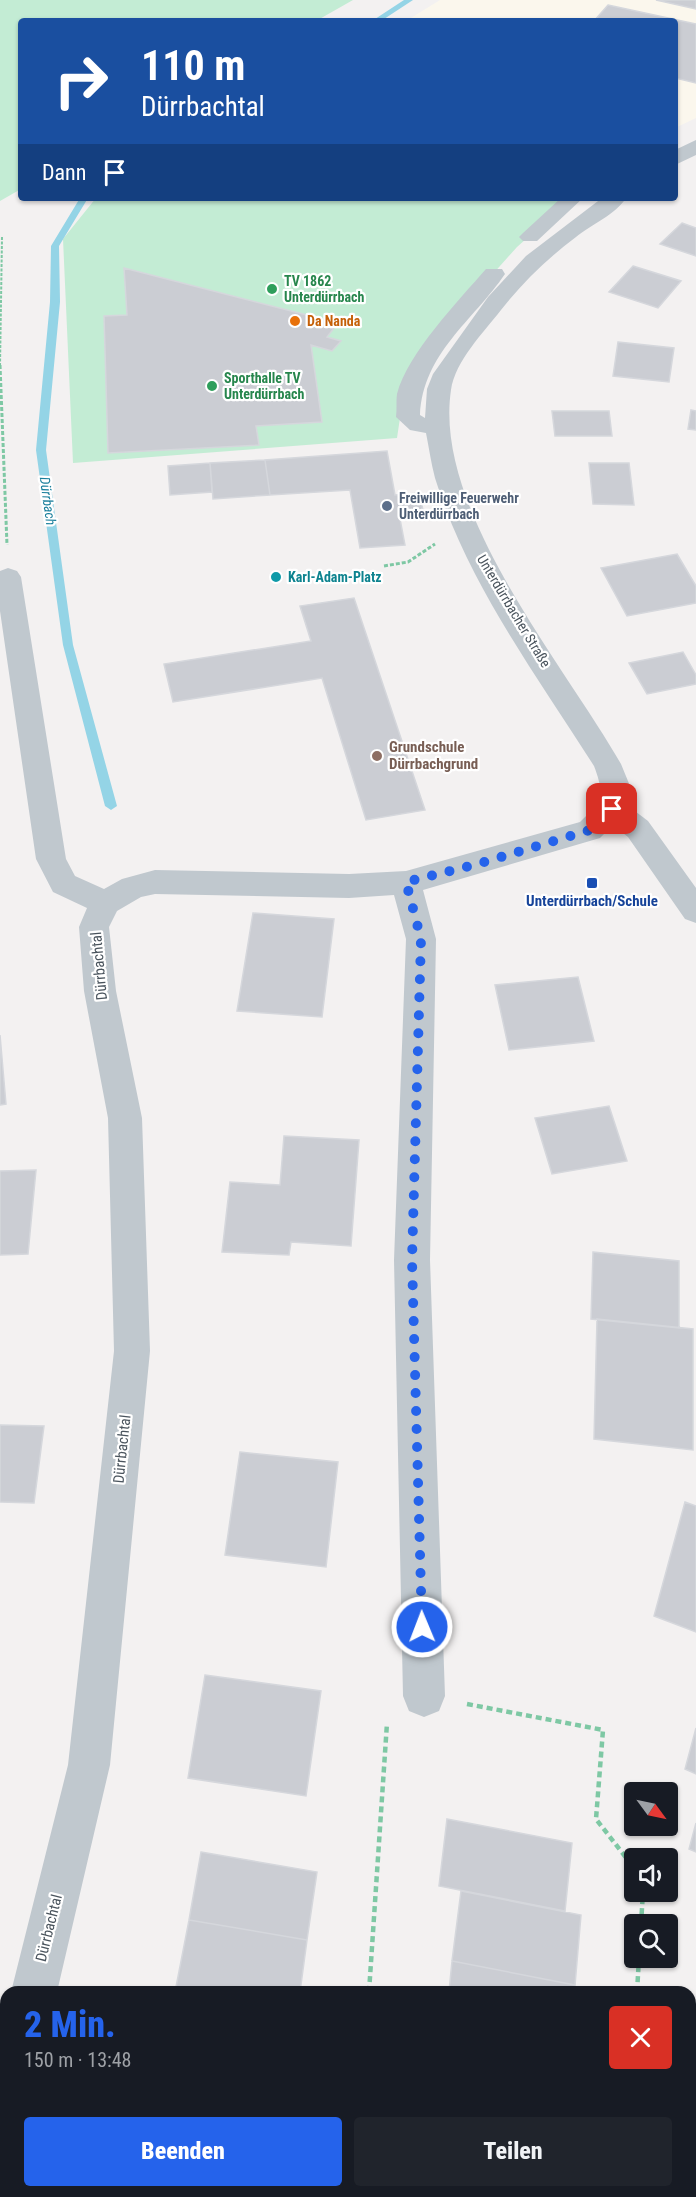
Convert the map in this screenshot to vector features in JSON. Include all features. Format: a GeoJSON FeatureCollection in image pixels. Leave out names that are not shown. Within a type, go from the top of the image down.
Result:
{"type":"FeatureCollection","features":[{"type":"Feature","properties":{"kind":"street"},"geometry":{"type":"LineString","coordinates":[[678,157],[696,146]]}},
{"type":"Feature","properties":{"kind":"street"},"geometry":{"type":"LineString","coordinates":[[437,427],[418,425],[408,417],[409,394],[421,369],[459,310],[519,247],[570,201]]}},
{"type":"Feature","properties":{"kind":"street","name":"Unterdürrbacher Straße"},"geometry":{"type":"LineString","coordinates":[[612,201],[578,225],[523,271],[484,317],[451,362],[439,388],[437,427],[442,454],[465,524],[488,573],[607,764],[616,786],[612,809]]}},
{"type":"Feature","properties":{"kind":"street"},"geometry":{"type":"LineString","coordinates":[[8,577],[51,859],[64,884],[105,903],[133,887],[155,882],[349,886],[406,882],[478,864],[590,830],[612,809],[638,829],[696,911]]}},
{"type":"Feature","properties":{"kind":"street"},"geometry":{"type":"LineString","coordinates":[[406,882],[421,939],[412,1260],[424,1696]]}},
{"type":"Feature","properties":{"kind":"street","name":"Dürrbachtal"},"geometry":{"type":"LineString","coordinates":[[35,1986],[88,1765],[132,1351],[125,1118],[100,991],[94,927],[105,903]]}},
{"type":"Feature","properties":{"kind":"path"},"geometry":{"type":"LineString","coordinates":[[2,237],[0,392],[8,577]]}},
{"type":"Feature","properties":{"kind":"path"},"geometry":{"type":"LineString","coordinates":[[384,566],[408,562],[465,524]]}},
{"type":"Feature","properties":{"kind":"path"},"geometry":{"type":"LineString","coordinates":[[370,1986],[378,1888],[389,1692],[424,1696],[603,1730],[596,1820],[624,1855]]}},
{"type":"Feature","properties":{"kind":"path"},"geometry":{"type":"LineString","coordinates":[[637,1986],[638,1968]]}},
{"type":"Feature","properties":{"kind":"shaded area"},"geometry":{"type":"Polygon","coordinates":[[[440,0],[696,0],[696,118],[678,127],[678,18],[411,18],[440,0]]]}},
{"type":"Feature","properties":{"kind":"green space"},"geometry":{"type":"Polygon","coordinates":[[[0,0],[353,0],[321,18],[18,18],[18,191],[0,201],[0,0]]]}},
{"type":"Feature","properties":{"kind":"green space","name":"TV 1862 Unterdürrbach"},"geometry":{"type":"Polygon","coordinates":[[[94,201],[569,201],[517,247],[442,331],[404,391],[397,438],[73,463],[63,239],[94,201]]]}},
{"type":"Feature","properties":{"kind":"building"},"geometry":{"type":"Polygon","coordinates":[[[656,0],[696,0],[696,9],[656,0]]]}},
{"type":"Feature","properties":{"kind":"building"},"geometry":{"type":"Polygon","coordinates":[[[608,5],[668,18],[597,18],[608,5]]]}},
{"type":"Feature","properties":{"kind":"building"},"geometry":{"type":"Polygon","coordinates":[[[678,20],[696,24],[696,83],[678,79],[678,20]]]}},
{"type":"Feature","properties":{"kind":"building"},"geometry":{"type":"Polygon","coordinates":[[[682,223],[696,228],[696,256],[660,244],[682,223]]]}},
{"type":"Feature","properties":{"kind":"building"},"geometry":{"type":"Polygon","coordinates":[[[633,266],[681,281],[658,308],[609,292],[633,266]]]}},
{"type":"Feature","properties":{"kind":"building","name":"Sporthalle TV Unterdürrbach"},"geometry":{"type":"Polygon","coordinates":[[[124,268],[338,323],[327,337],[341,341],[332,351],[311,345],[322,422],[256,426],[259,445],[108,453],[104,316],[127,315],[124,268]]]}},
{"type":"Feature","properties":{"kind":"building"},"geometry":{"type":"Polygon","coordinates":[[[618,342],[674,348],[669,382],[613,376],[618,342]]]}},
{"type":"Feature","properties":{"kind":"building"},"geometry":{"type":"Polygon","coordinates":[[[691,410],[696,411],[696,430],[688,429],[691,410]]]}},
{"type":"Feature","properties":{"kind":"building"},"geometry":{"type":"Polygon","coordinates":[[[552,411],[609,411],[612,436],[555,436],[552,411]]]}},
{"type":"Feature","properties":{"kind":"building","name":"Freiwillige Feuerwehr Unterdürrbach"},"geometry":{"type":"Polygon","coordinates":[[[387,451],[395,495],[420,493],[424,517],[400,519],[405,545],[360,548],[350,490],[270,495],[265,460],[387,451]]]}},
{"type":"Feature","properties":{"kind":"building"},"geometry":{"type":"Polygon","coordinates":[[[265,460],[270,495],[213,499],[210,463],[265,460]]]}},
{"type":"Feature","properties":{"kind":"building"},"geometry":{"type":"Polygon","coordinates":[[[210,463],[212,492],[170,495],[168,466],[210,463]]]}},
{"type":"Feature","properties":{"kind":"building"},"geometry":{"type":"Polygon","coordinates":[[[589,463],[629,463],[634,505],[593,504],[589,463]]]}},
{"type":"Feature","properties":{"kind":"building"},"geometry":{"type":"Polygon","coordinates":[[[677,554],[696,586],[696,603],[627,616],[601,568],[677,554]]]}},
{"type":"Feature","properties":{"kind":"building","name":"Grundschule Dürrbachgrund"},"geometry":{"type":"Polygon","coordinates":[[[354,598],[425,810],[366,820],[322,678],[173,702],[164,664],[311,641],[300,606],[354,598]]]}},
{"type":"Feature","properties":{"kind":"building"},"geometry":{"type":"Polygon","coordinates":[[[683,652],[696,675],[696,684],[647,694],[629,663],[683,652]]]}},
{"type":"Feature","properties":{"kind":"building"},"geometry":{"type":"Polygon","coordinates":[[[253,913],[334,919],[322,1017],[237,1011],[253,913]]]}},
{"type":"Feature","properties":{"kind":"building"},"geometry":{"type":"Polygon","coordinates":[[[578,977],[594,1041],[509,1050],[495,985],[578,977]]]}},
{"type":"Feature","properties":{"kind":"building"},"geometry":{"type":"Polygon","coordinates":[[[0,1035],[6,1104],[0,1105],[0,1035]]]}},
{"type":"Feature","properties":{"kind":"building"},"geometry":{"type":"Polygon","coordinates":[[[609,1106],[627,1161],[552,1174],[535,1118],[609,1106]]]}},
{"type":"Feature","properties":{"kind":"building"},"geometry":{"type":"Polygon","coordinates":[[[284,1136],[359,1140],[351,1246],[291,1242],[289,1255],[222,1252],[230,1182],[280,1185],[284,1136]]]}},
{"type":"Feature","properties":{"kind":"building"},"geometry":{"type":"Polygon","coordinates":[[[36,1170],[28,1254],[0,1255],[0,1171],[36,1170]]]}},
{"type":"Feature","properties":{"kind":"building"},"geometry":{"type":"Polygon","coordinates":[[[593,1252],[679,1261],[679,1328],[591,1319],[593,1252]]]}},
{"type":"Feature","properties":{"kind":"building"},"geometry":{"type":"Polygon","coordinates":[[[597,1319],[693,1329],[693,1450],[594,1439],[597,1319]]]}},
{"type":"Feature","properties":{"kind":"building"},"geometry":{"type":"Polygon","coordinates":[[[0,1425],[44,1426],[34,1503],[0,1502],[0,1425]]]}},
{"type":"Feature","properties":{"kind":"building"},"geometry":{"type":"Polygon","coordinates":[[[240,1452],[338,1462],[326,1567],[225,1555],[240,1452]]]}},
{"type":"Feature","properties":{"kind":"building"},"geometry":{"type":"Polygon","coordinates":[[[685,1502],[696,1506],[696,1632],[654,1616],[685,1502]]]}},
{"type":"Feature","properties":{"kind":"building"},"geometry":{"type":"Polygon","coordinates":[[[205,1675],[321,1691],[306,1796],[188,1778],[205,1675]]]}},
{"type":"Feature","properties":{"kind":"building"},"geometry":{"type":"Polygon","coordinates":[[[696,1728],[696,1774],[685,1769],[696,1728]]]}},
{"type":"Feature","properties":{"kind":"building"},"geometry":{"type":"Polygon","coordinates":[[[447,1819],[572,1843],[565,1911],[439,1886],[447,1819]]]}},
{"type":"Feature","properties":{"kind":"building"},"geometry":{"type":"Polygon","coordinates":[[[696,1823],[696,1852],[689,1849],[696,1823]]]}},
{"type":"Feature","properties":{"kind":"building"},"geometry":{"type":"Polygon","coordinates":[[[201,1852],[317,1872],[307,1940],[189,1920],[201,1852]]]}},
{"type":"Feature","properties":{"kind":"building"},"geometry":{"type":"Polygon","coordinates":[[[461,1891],[581,1915],[575,1985],[452,1961],[461,1891]]]}},
{"type":"Feature","properties":{"kind":"building"},"geometry":{"type":"Polygon","coordinates":[[[189,1920],[307,1940],[301,1986],[176,1986],[189,1920]]]}},
{"type":"Feature","properties":{"kind":"building"},"geometry":{"type":"Polygon","coordinates":[[[452,1961],[575,1985],[575,1986],[450,1986],[452,1961]]]}},
{"type":"Feature","properties":{"kind":"waterway","name":"Dürrbach"},"geometry":{"type":"LineString","coordinates":[[381,18],[409,0]]}},
{"type":"Feature","properties":{"kind":"waterway","name":"Dürrbach"},"geometry":{"type":"LineString","coordinates":[[82,201],[55,246],[55,302],[41,450],[68,645],[111,806]]}},
{"type":"Feature","properties":{"kind":"place","name":"TV 1862 Unterdürrbach"},"geometry":{"type":"Point","coordinates":[272,289]}},
{"type":"Feature","properties":{"kind":"place","name":"Da Nanda"},"geometry":{"type":"Point","coordinates":[295,321]}},
{"type":"Feature","properties":{"kind":"place","name":"Sporthalle TV Unterdürrbach"},"geometry":{"type":"Point","coordinates":[212,386]}},
{"type":"Feature","properties":{"kind":"place","name":"Freiwillige Feuerwehr Unterdürrbach"},"geometry":{"type":"Point","coordinates":[387,506]}},
{"type":"Feature","properties":{"kind":"place","name":"Karl-Adam-Platz"},"geometry":{"type":"Point","coordinates":[276,577]}},
{"type":"Feature","properties":{"kind":"place","name":"Grundschule Dürrbachgrund"},"geometry":{"type":"Point","coordinates":[377,756]}},
{"type":"Feature","properties":{"kind":"place","name":"Unterdürrbach/Schule"},"geometry":{"type":"Point","coordinates":[592,883]}},
{"type":"Feature","properties":{"kind":"route"},"geometry":{"type":"LineString","coordinates":[[422,1627],[412,1260],[421,939],[406,882],[478,864],[590,830],[602,822],[612,809]]}}]}
